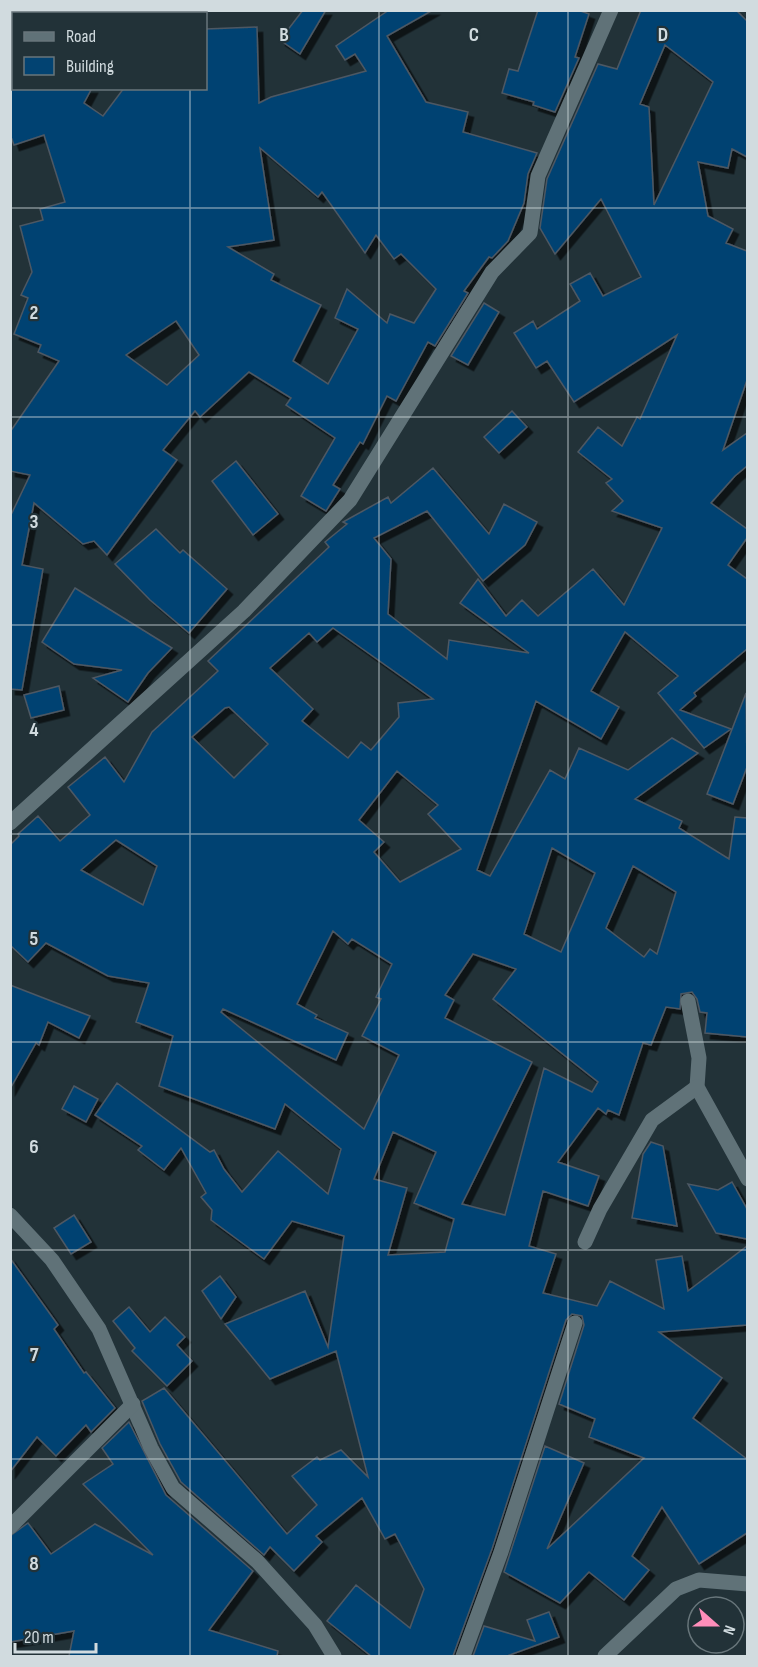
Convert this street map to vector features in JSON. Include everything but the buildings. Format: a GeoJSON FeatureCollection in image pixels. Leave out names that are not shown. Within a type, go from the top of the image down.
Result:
{"type":"FeatureCollection","features":[{"type":"Feature","properties":{"kind":"street"},"geometry":{"type":"LineString","coordinates":[[10,823],[244,611],[350,500],[492,272],[530,234],[538,176],[611,10]]}},
{"type":"Feature","properties":{"kind":"street"},"geometry":{"type":"LineString","coordinates":[[688,1001],[699,1058],[697,1087],[747,1179]]}},
{"type":"Feature","properties":{"kind":"street"},"geometry":{"type":"LineString","coordinates":[[585,1242],[600,1209],[652,1120],[697,1087]]}},
{"type":"Feature","properties":{"kind":"street"},"geometry":{"type":"LineString","coordinates":[[10,1215],[51,1260],[99,1329],[151,1448],[173,1488],[257,1561],[315,1625],[334,1656]]}},
{"type":"Feature","properties":{"kind":"street"},"geometry":{"type":"LineString","coordinates":[[464,1656],[501,1552],[575,1323]]}},
{"type":"Feature","properties":{"kind":"street"},"geometry":{"type":"LineString","coordinates":[[10,1527],[133,1404]]}},
{"type":"Feature","properties":{"kind":"street"},"geometry":{"type":"LineString","coordinates":[[605,1656],[676,1588],[699,1580],[747,1584]]}}]}
